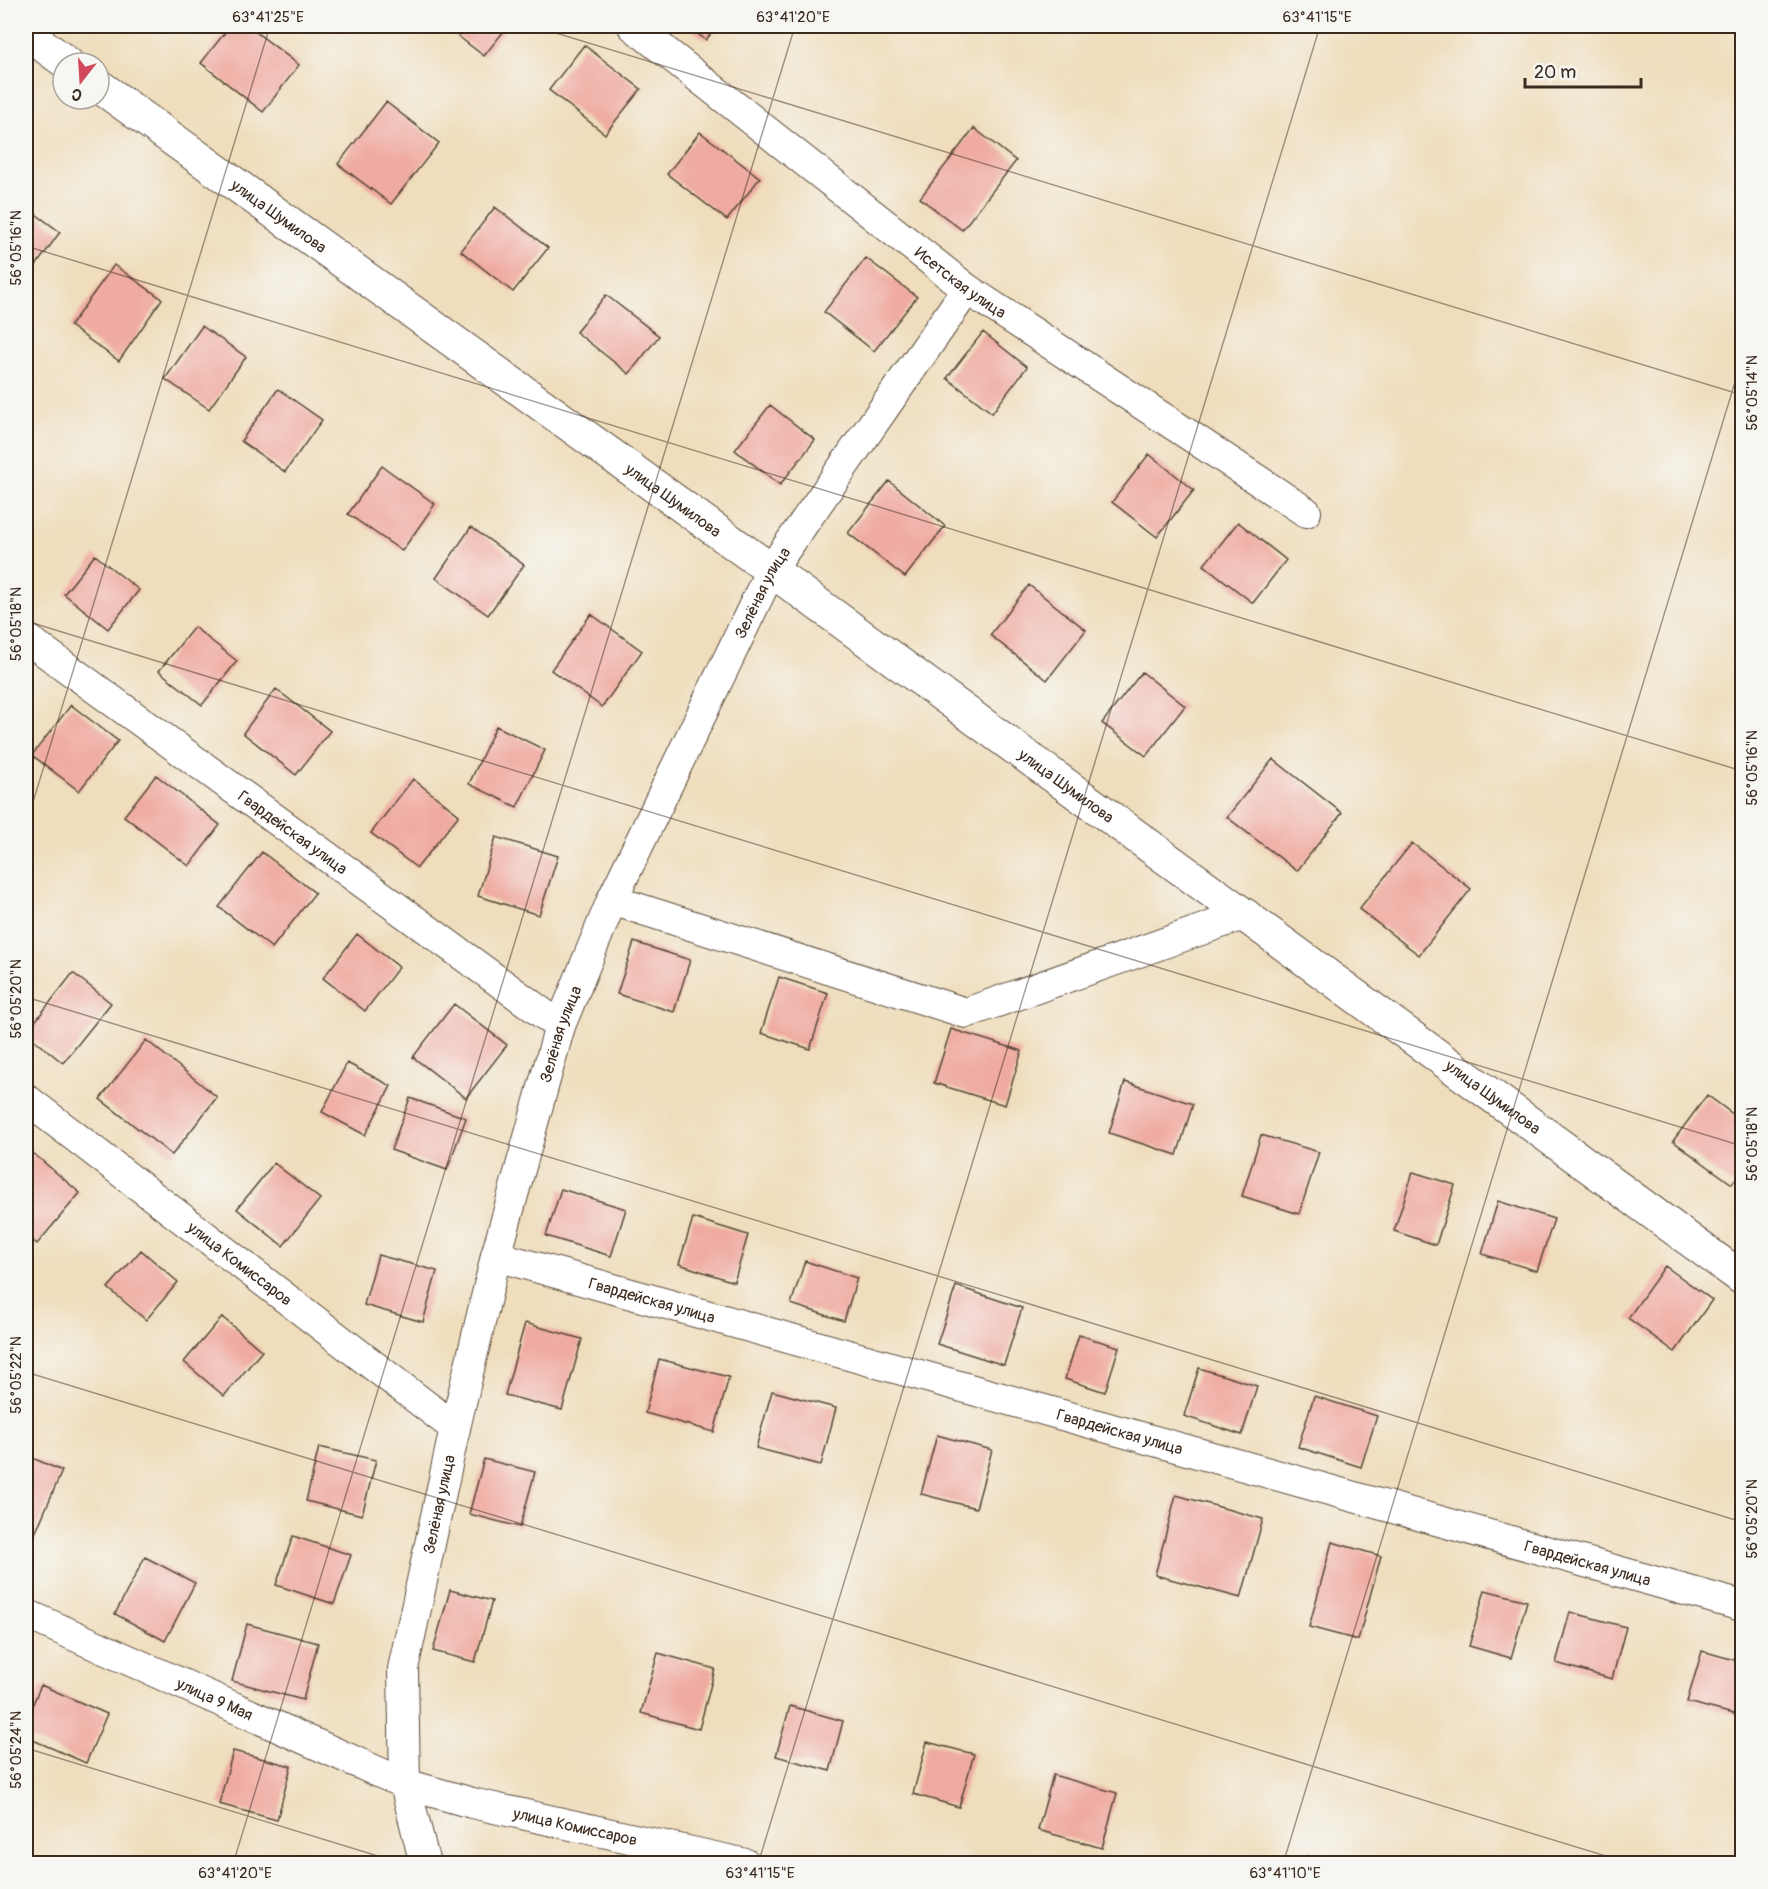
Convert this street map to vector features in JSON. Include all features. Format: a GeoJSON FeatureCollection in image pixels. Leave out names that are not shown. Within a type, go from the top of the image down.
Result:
{"type":"FeatureCollection","features":[{"type":"Feature","properties":{"kind":"street","name":"Исетская улица"},"geometry":{"type":"LineString","coordinates":[[633,26],[967,289],[1306,512]]}},
{"type":"Feature","properties":{"kind":"street"},"geometry":{"type":"LineString","coordinates":[[26,33],[51,51]]}},
{"type":"Feature","properties":{"kind":"street","name":"улица Шумилова"},"geometry":{"type":"LineString","coordinates":[[111,95],[1246,914],[1743,1278]]}},
{"type":"Feature","properties":{"kind":"street","name":"Зелёная улица"},"geometry":{"type":"LineString","coordinates":[[426,1863],[405,1784],[403,1669],[455,1428],[496,1256],[560,1026],[612,900],[771,570],[967,289]]}},
{"type":"Feature","properties":{"kind":"street","name":"Гвардейская улица"},"geometry":{"type":"LineString","coordinates":[[26,638],[560,1026]]}},
{"type":"Feature","properties":{"kind":"street"},"geometry":{"type":"LineString","coordinates":[[612,900],[966,1013],[1246,914]]}},
{"type":"Feature","properties":{"kind":"street","name":"улица Комиссаров"},"geometry":{"type":"LineString","coordinates":[[26,1099],[455,1428]]}},
{"type":"Feature","properties":{"kind":"street","name":"Гвардейская улица"},"geometry":{"type":"LineString","coordinates":[[496,1256],[1743,1606]]}},
{"type":"Feature","properties":{"kind":"street","name":"улица 9 Мая"},"geometry":{"type":"LineString","coordinates":[[26,1614],[405,1784]]}},
{"type":"Feature","properties":{"kind":"street","name":"улица Комиссаров"},"geometry":{"type":"LineString","coordinates":[[405,1784],[472,1803],[746,1863]]}},
{"type":"Feature","properties":{"kind":"building"},"geometry":{"type":"Polygon","coordinates":[[[230,26],[248,26],[299,65],[263,112],[201,63],[230,26]]]}},
{"type":"Feature","properties":{"kind":"building"},"geometry":{"type":"Polygon","coordinates":[[[445,26],[508,26],[484,56],[445,26]]]}},
{"type":"Feature","properties":{"kind":"building"},"geometry":{"type":"Polygon","coordinates":[[[687,26],[717,26],[706,40],[687,26]]]}},
{"type":"Feature","properties":{"kind":"building"},"geometry":{"type":"Polygon","coordinates":[[[584,45],[641,89],[605,134],[549,90],[584,45]]]}},
{"type":"Feature","properties":{"kind":"building"},"geometry":{"type":"Polygon","coordinates":[[[386,102],[439,143],[391,204],[338,164],[386,102]]]}},
{"type":"Feature","properties":{"kind":"building"},"geometry":{"type":"Polygon","coordinates":[[[974,128],[1016,161],[962,230],[920,198],[974,128]]]}},
{"type":"Feature","properties":{"kind":"building"},"geometry":{"type":"Polygon","coordinates":[[[700,132],[760,178],[727,220],[667,174],[700,132]]]}},
{"type":"Feature","properties":{"kind":"building"},"geometry":{"type":"Polygon","coordinates":[[[26,207],[60,232],[30,274],[26,271],[26,207]]]}},
{"type":"Feature","properties":{"kind":"building"},"geometry":{"type":"Polygon","coordinates":[[[495,207],[548,248],[513,292],[461,251],[495,207]]]}},
{"type":"Feature","properties":{"kind":"building"},"geometry":{"type":"Polygon","coordinates":[[[866,258],[917,297],[874,351],[824,312],[866,258]]]}},
{"type":"Feature","properties":{"kind":"building"},"geometry":{"type":"Polygon","coordinates":[[[114,265],[162,299],[119,361],[70,326],[114,265]]]}},
{"type":"Feature","properties":{"kind":"building"},"geometry":{"type":"Polygon","coordinates":[[[606,295],[659,336],[629,374],[576,332],[606,295]]]}},
{"type":"Feature","properties":{"kind":"building"},"geometry":{"type":"Polygon","coordinates":[[[202,326],[246,357],[209,409],[165,379],[202,326]]]}},
{"type":"Feature","properties":{"kind":"building"},"geometry":{"type":"Polygon","coordinates":[[[983,332],[1027,367],[992,413],[947,378],[983,332]]]}},
{"type":"Feature","properties":{"kind":"building"},"geometry":{"type":"Polygon","coordinates":[[[278,389],[322,420],[285,472],[241,441],[278,389]]]}},
{"type":"Feature","properties":{"kind":"building"},"geometry":{"type":"Polygon","coordinates":[[[770,405],[815,440],[780,485],[735,450],[770,405]]]}},
{"type":"Feature","properties":{"kind":"building"},"geometry":{"type":"Polygon","coordinates":[[[1149,454],[1194,490],[1157,537],[1112,502],[1149,454]]]}},
{"type":"Feature","properties":{"kind":"building"},"geometry":{"type":"Polygon","coordinates":[[[382,466],[435,504],[402,551],[348,514],[382,466]]]}},
{"type":"Feature","properties":{"kind":"building"},"geometry":{"type":"Polygon","coordinates":[[[889,481],[945,526],[905,577],[848,533],[889,481]]]}},
{"type":"Feature","properties":{"kind":"building"},"geometry":{"type":"Polygon","coordinates":[[[1238,522],[1286,560],[1253,603],[1204,565],[1238,522]]]}},
{"type":"Feature","properties":{"kind":"building"},"geometry":{"type":"Polygon","coordinates":[[[471,527],[524,565],[488,615],[436,578],[471,527]]]}},
{"type":"Feature","properties":{"kind":"building"},"geometry":{"type":"Polygon","coordinates":[[[95,555],[139,590],[108,629],[64,594],[95,555]]]}},
{"type":"Feature","properties":{"kind":"building"},"geometry":{"type":"Polygon","coordinates":[[[1029,585],[1086,630],[1047,680],[990,635],[1029,585]]]}},
{"type":"Feature","properties":{"kind":"building"},"geometry":{"type":"Polygon","coordinates":[[[591,614],[642,651],[602,707],[551,670],[591,614]]]}},
{"type":"Feature","properties":{"kind":"building"},"geometry":{"type":"Polygon","coordinates":[[[194,627],[237,661],[202,705],[159,671],[194,627]]]}},
{"type":"Feature","properties":{"kind":"building"},"geometry":{"type":"Polygon","coordinates":[[[1142,672],[1185,706],[1146,756],[1102,723],[1142,672]]]}},
{"type":"Feature","properties":{"kind":"building"},"geometry":{"type":"Polygon","coordinates":[[[276,689],[330,731],[296,775],[243,733],[276,689]]]}},
{"type":"Feature","properties":{"kind":"building"},"geometry":{"type":"Polygon","coordinates":[[[71,705],[118,741],[79,791],[32,755],[71,705]]]}},
{"type":"Feature","properties":{"kind":"building"},"geometry":{"type":"Polygon","coordinates":[[[496,726],[545,750],[517,807],[469,784],[496,726]]]}},
{"type":"Feature","properties":{"kind":"building"},"geometry":{"type":"Polygon","coordinates":[[[1273,759],[1342,813],[1297,871],[1227,817],[1273,759]]]}},
{"type":"Feature","properties":{"kind":"building"},"geometry":{"type":"Polygon","coordinates":[[[156,775],[220,825],[189,866],[124,816],[156,775]]]}},
{"type":"Feature","properties":{"kind":"building"},"geometry":{"type":"Polygon","coordinates":[[[413,779],[459,815],[417,868],[371,833],[413,779]]]}},
{"type":"Feature","properties":{"kind":"building"},"geometry":{"type":"Polygon","coordinates":[[[496,837],[558,856],[539,915],[478,896],[496,837]]]}},
{"type":"Feature","properties":{"kind":"building"},"geometry":{"type":"Polygon","coordinates":[[[1412,843],[1471,889],[1419,955],[1359,909],[1412,843]]]}},
{"type":"Feature","properties":{"kind":"building"},"geometry":{"type":"Polygon","coordinates":[[[262,852],[315,893],[272,948],[219,907],[262,852]]]}},
{"type":"Feature","properties":{"kind":"building"},"geometry":{"type":"Polygon","coordinates":[[[357,934],[399,967],[365,1011],[323,978],[357,934]]]}},
{"type":"Feature","properties":{"kind":"building"},"geometry":{"type":"Polygon","coordinates":[[[634,942],[690,960],[674,1012],[617,994],[634,942]]]}},
{"type":"Feature","properties":{"kind":"building"},"geometry":{"type":"Polygon","coordinates":[[[73,973],[111,1003],[63,1063],[26,1033],[73,973]]]}},
{"type":"Feature","properties":{"kind":"building"},"geometry":{"type":"Polygon","coordinates":[[[779,977],[828,993],[810,1049],[761,1033],[779,977]]]}},
{"type":"Feature","properties":{"kind":"building"},"geometry":{"type":"Polygon","coordinates":[[[454,1004],[507,1045],[466,1098],[413,1057],[454,1004]]]}},
{"type":"Feature","properties":{"kind":"building"},"geometry":{"type":"Polygon","coordinates":[[[951,1029],[1022,1051],[1005,1105],[934,1083],[951,1029]]]}},
{"type":"Feature","properties":{"kind":"building"},"geometry":{"type":"Polygon","coordinates":[[[146,1040],[217,1097],[172,1155],[100,1099],[146,1040]]]}},
{"type":"Feature","properties":{"kind":"building"},"geometry":{"type":"Polygon","coordinates":[[[347,1063],[391,1086],[365,1135],[322,1112],[347,1063]]]}},
{"type":"Feature","properties":{"kind":"building"},"geometry":{"type":"Polygon","coordinates":[[[1125,1082],[1193,1104],[1177,1155],[1109,1133],[1125,1082]]]}},
{"type":"Feature","properties":{"kind":"building"},"geometry":{"type":"Polygon","coordinates":[[[1707,1095],[1742,1121],[1742,1170],[1732,1184],[1673,1141],[1707,1095]]]}},
{"type":"Feature","properties":{"kind":"building"},"geometry":{"type":"Polygon","coordinates":[[[410,1098],[466,1118],[447,1170],[391,1150],[410,1098]]]}},
{"type":"Feature","properties":{"kind":"building"},"geometry":{"type":"Polygon","coordinates":[[[1261,1135],[1319,1152],[1299,1214],[1242,1196],[1261,1135]]]}},
{"type":"Feature","properties":{"kind":"building"},"geometry":{"type":"Polygon","coordinates":[[[26,1147],[80,1193],[37,1244],[26,1235],[26,1147]]]}},
{"type":"Feature","properties":{"kind":"building"},"geometry":{"type":"Polygon","coordinates":[[[274,1163],[320,1199],[283,1246],[237,1209],[274,1163]]]}},
{"type":"Feature","properties":{"kind":"building"},"geometry":{"type":"Polygon","coordinates":[[[1413,1172],[1455,1185],[1436,1245],[1394,1231],[1413,1172]]]}},
{"type":"Feature","properties":{"kind":"building"},"geometry":{"type":"Polygon","coordinates":[[[561,1189],[626,1209],[611,1256],[546,1236],[561,1189]]]}},
{"type":"Feature","properties":{"kind":"building"},"geometry":{"type":"Polygon","coordinates":[[[1498,1201],[1554,1219],[1537,1271],[1482,1254],[1498,1201]]]}},
{"type":"Feature","properties":{"kind":"building"},"geometry":{"type":"Polygon","coordinates":[[[693,1218],[748,1235],[734,1282],[679,1264],[693,1218]]]}},
{"type":"Feature","properties":{"kind":"building"},"geometry":{"type":"Polygon","coordinates":[[[141,1250],[178,1282],[146,1320],[108,1288],[141,1250]]]}},
{"type":"Feature","properties":{"kind":"building"},"geometry":{"type":"Polygon","coordinates":[[[378,1255],[437,1271],[423,1322],[364,1305],[378,1255]]]}},
{"type":"Feature","properties":{"kind":"building"},"geometry":{"type":"Polygon","coordinates":[[[805,1261],[857,1278],[844,1321],[791,1304],[805,1261]]]}},
{"type":"Feature","properties":{"kind":"building"},"geometry":{"type":"Polygon","coordinates":[[[1665,1266],[1712,1300],[1675,1352],[1628,1318],[1665,1266]]]}},
{"type":"Feature","properties":{"kind":"building"},"geometry":{"type":"Polygon","coordinates":[[[956,1286],[1022,1308],[1004,1365],[937,1344],[956,1286]]]}},
{"type":"Feature","properties":{"kind":"building"},"geometry":{"type":"Polygon","coordinates":[[[222,1317],[262,1351],[224,1396],[184,1362],[222,1317]]]}},
{"type":"Feature","properties":{"kind":"building"},"geometry":{"type":"Polygon","coordinates":[[[525,1323],[582,1339],[562,1410],[505,1395],[525,1323]]]}},
{"type":"Feature","properties":{"kind":"building"},"geometry":{"type":"Polygon","coordinates":[[[1079,1335],[1119,1347],[1105,1392],[1065,1379],[1079,1335]]]}},
{"type":"Feature","properties":{"kind":"building"},"geometry":{"type":"Polygon","coordinates":[[[659,1359],[729,1377],[714,1432],[645,1413],[659,1359]]]}},
{"type":"Feature","properties":{"kind":"building"},"geometry":{"type":"Polygon","coordinates":[[[1199,1368],[1257,1386],[1242,1435],[1184,1416],[1199,1368]]]}},
{"type":"Feature","properties":{"kind":"building"},"geometry":{"type":"Polygon","coordinates":[[[772,1391],[836,1408],[821,1465],[756,1448],[772,1391]]]}},
{"type":"Feature","properties":{"kind":"building"},"geometry":{"type":"Polygon","coordinates":[[[1314,1396],[1377,1416],[1361,1467],[1298,1447],[1314,1396]]]}},
{"type":"Feature","properties":{"kind":"building"},"geometry":{"type":"Polygon","coordinates":[[[937,1435],[992,1450],[976,1508],[921,1494],[937,1435]]]}},
{"type":"Feature","properties":{"kind":"building"},"geometry":{"type":"Polygon","coordinates":[[[319,1447],[376,1460],[362,1515],[306,1501],[319,1447]]]}},
{"type":"Feature","properties":{"kind":"building"},"geometry":{"type":"Polygon","coordinates":[[[26,1455],[62,1471],[31,1543],[26,1540],[26,1455]]]}},
{"type":"Feature","properties":{"kind":"building"},"geometry":{"type":"Polygon","coordinates":[[[484,1459],[535,1472],[520,1527],[469,1514],[484,1459]]]}},
{"type":"Feature","properties":{"kind":"building"},"geometry":{"type":"Polygon","coordinates":[[[1176,1495],[1263,1519],[1241,1598],[1155,1575],[1176,1495]]]}},
{"type":"Feature","properties":{"kind":"building"},"geometry":{"type":"Polygon","coordinates":[[[293,1536],[351,1555],[334,1604],[276,1585],[293,1536]]]}},
{"type":"Feature","properties":{"kind":"building"},"geometry":{"type":"Polygon","coordinates":[[[1332,1542],[1381,1556],[1358,1640],[1309,1627],[1332,1542]]]}},
{"type":"Feature","properties":{"kind":"building"},"geometry":{"type":"Polygon","coordinates":[[[145,1557],[195,1583],[165,1641],[115,1614],[145,1557]]]}},
{"type":"Feature","properties":{"kind":"building"},"geometry":{"type":"Polygon","coordinates":[[[450,1590],[492,1601],[475,1662],[433,1651],[450,1590]]]}},
{"type":"Feature","properties":{"kind":"building"},"geometry":{"type":"Polygon","coordinates":[[[1485,1590],[1527,1601],[1511,1658],[1469,1646],[1485,1590]]]}},
{"type":"Feature","properties":{"kind":"building"},"geometry":{"type":"Polygon","coordinates":[[[1570,1612],[1626,1627],[1612,1679],[1556,1663],[1570,1612]]]}},
{"type":"Feature","properties":{"kind":"building"},"geometry":{"type":"Polygon","coordinates":[[[247,1624],[318,1643],[303,1700],[232,1681],[247,1624]]]}},
{"type":"Feature","properties":{"kind":"building"},"geometry":{"type":"Polygon","coordinates":[[[1702,1651],[1742,1662],[1741,1716],[1687,1702],[1702,1651]]]}},
{"type":"Feature","properties":{"kind":"building"},"geometry":{"type":"Polygon","coordinates":[[[658,1653],[715,1669],[699,1729],[641,1713],[658,1653]]]}},
{"type":"Feature","properties":{"kind":"building"},"geometry":{"type":"Polygon","coordinates":[[[41,1685],[107,1714],[86,1763],[26,1737],[26,1720],[41,1685]]]}},
{"type":"Feature","properties":{"kind":"building"},"geometry":{"type":"Polygon","coordinates":[[[790,1706],[843,1721],[830,1771],[776,1756],[790,1706]]]}},
{"type":"Feature","properties":{"kind":"building"},"geometry":{"type":"Polygon","coordinates":[[[927,1742],[974,1754],[959,1807],[913,1794],[927,1742]]]}},
{"type":"Feature","properties":{"kind":"building"},"geometry":{"type":"Polygon","coordinates":[[[233,1751],[291,1766],[277,1820],[219,1804],[233,1751]]]}},
{"type":"Feature","properties":{"kind":"building"},"geometry":{"type":"Polygon","coordinates":[[[1053,1775],[1117,1793],[1102,1848],[1038,1830],[1053,1775]]]}},
{"type":"Feature","properties":{"kind":"building"},"geometry":{"type":"Polygon","coordinates":[[[1307,1856],[1331,1863],[1331,1864],[1305,1864],[1307,1856]]]}}]}
